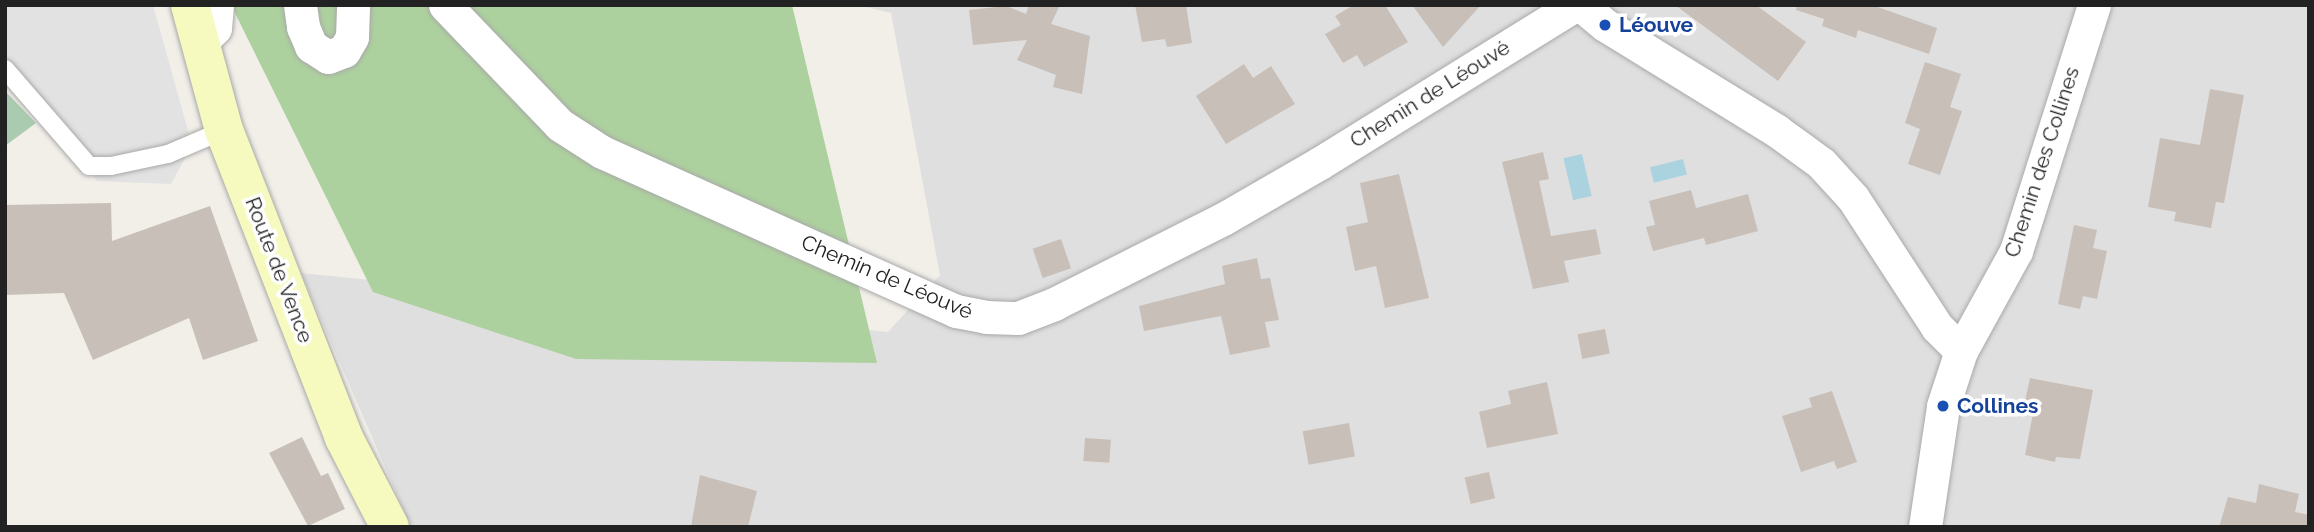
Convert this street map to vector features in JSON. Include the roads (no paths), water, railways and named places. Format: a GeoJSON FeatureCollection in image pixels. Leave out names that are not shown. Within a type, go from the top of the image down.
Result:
{"type":"FeatureCollection","features":[{"type":"Feature","properties":{"kind":"main road","name":"Route de Vence"},"geometry":{"type":"LineString","coordinates":[[190,5],[224,130],[344,438],[390,527]]}},
{"type":"Feature","properties":{"kind":"street"},"geometry":{"type":"LineString","coordinates":[[200,43],[215,28],[218,5]]}},
{"type":"Feature","properties":{"kind":"street"},"geometry":{"type":"LineString","coordinates":[[300,5],[303,27],[312,46],[328,57],[344,51],[352,37],[353,5]]}},
{"type":"Feature","properties":{"kind":"street","name":"Chemin de Léouvé"},"geometry":{"type":"LineString","coordinates":[[445,5],[560,125],[602,152],[956,311],[986,317],[1018,318],[1054,304],[1223,219],[1575,5]]}},
{"type":"Feature","properties":{"kind":"street"},"geometry":{"type":"LineString","coordinates":[[1581,5],[1605,25],[1777,131],[1821,163],[1853,198],[1937,327],[1961,351],[1943,406],[1925,527]]}},
{"type":"Feature","properties":{"kind":"street","name":"Chemin des Collines"},"geometry":{"type":"LineString","coordinates":[[1961,351],[2016,251],[2094,5]]}},
{"type":"Feature","properties":{"kind":"lane"},"geometry":{"type":"LineString","coordinates":[[5,69],[89,166],[111,166],[168,154],[224,130]]}},
{"type":"Feature","properties":{"kind":"water"},"geometry":{"type":"Polygon","coordinates":[[[1582,154],[1592,196],[1573,200],[1563,158],[1582,154]]]}},
{"type":"Feature","properties":{"kind":"water"},"geometry":{"type":"Polygon","coordinates":[[[1683,159],[1687,175],[1654,183],[1650,167],[1683,159]]]}},
{"type":"Feature","properties":{"kind":"place","name":"Léouve"},"geometry":{"type":"Point","coordinates":[1605,25]}},
{"type":"Feature","properties":{"kind":"place","name":"Collines"},"geometry":{"type":"Point","coordinates":[1943,406]}}]}
